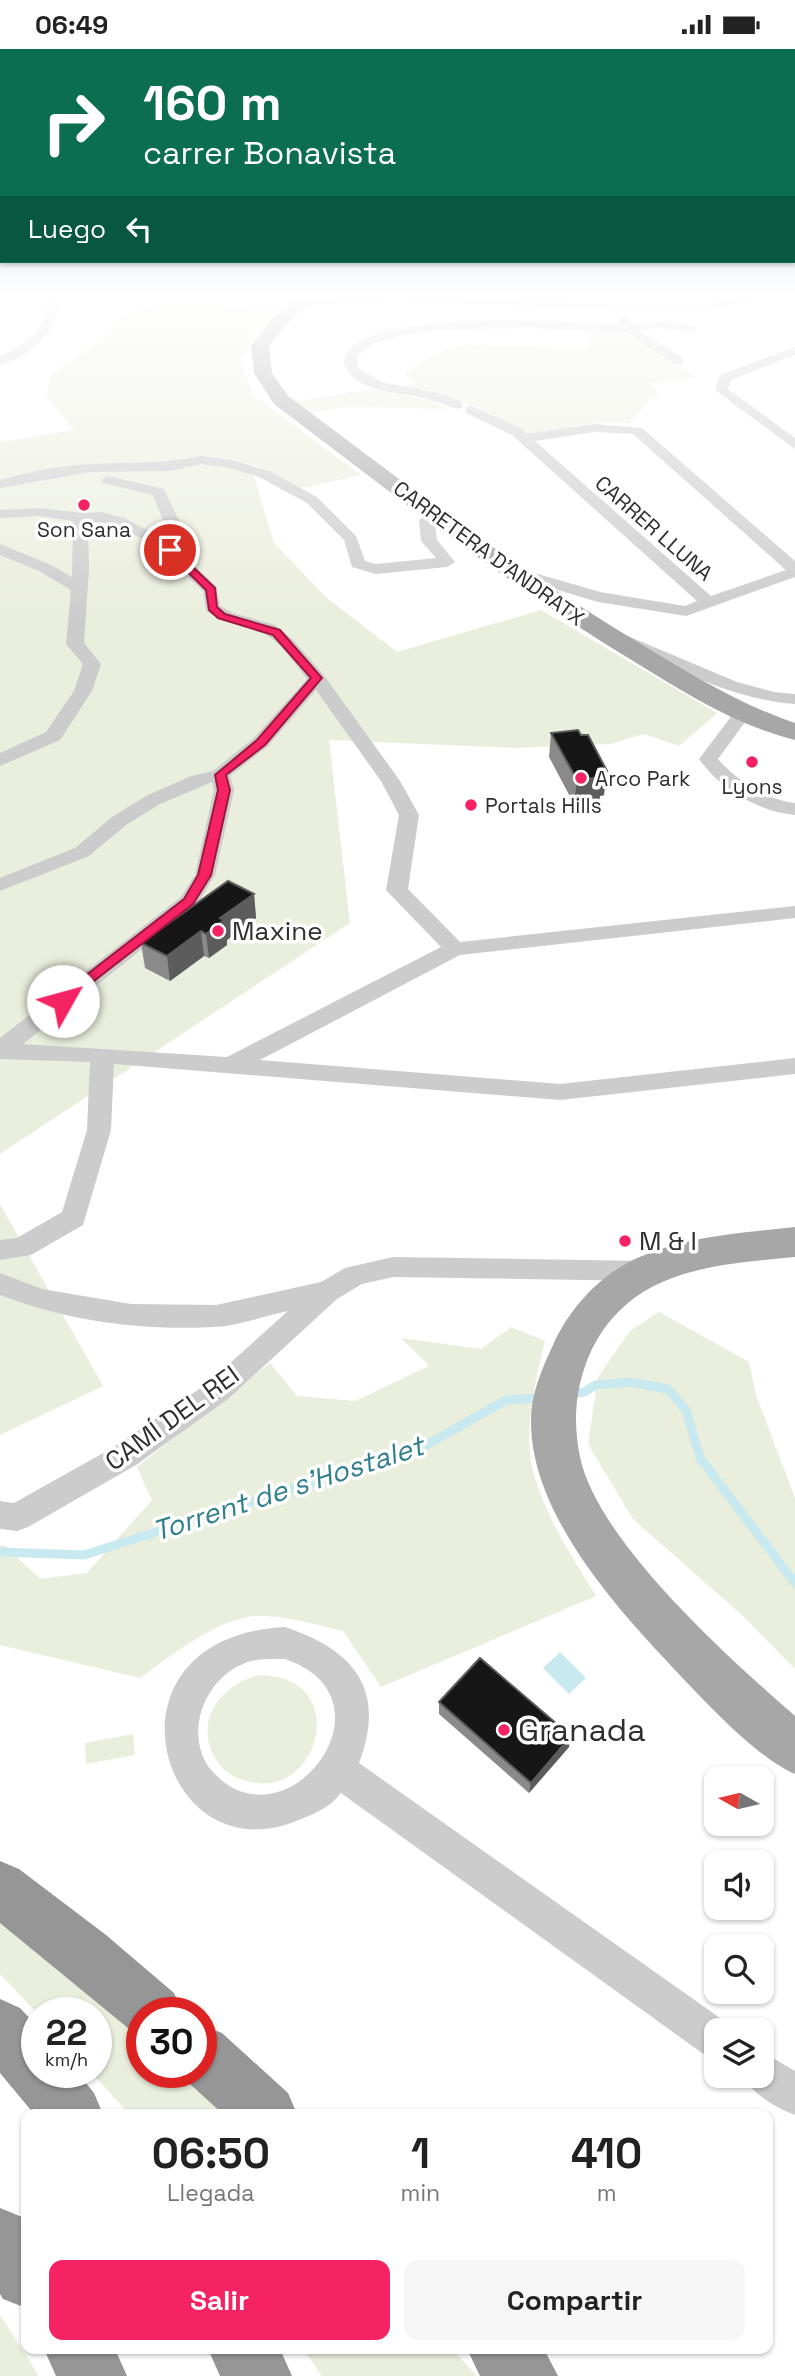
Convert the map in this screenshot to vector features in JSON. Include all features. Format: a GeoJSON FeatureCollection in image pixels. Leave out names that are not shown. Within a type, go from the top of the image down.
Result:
{"type":"FeatureCollection","features":[{"type":"Feature","properties":{"kind":"highway"},"geometry":{"type":"LineString","coordinates":[[0,1888],[135,1997]]}},
{"type":"Feature","properties":{"kind":"highway"},"geometry":{"type":"LineString","coordinates":[[0,2028],[21,2052]]}},
{"type":"Feature","properties":{"kind":"highway"},"geometry":{"type":"LineString","coordinates":[[217,2069],[262,2109]]}},
{"type":"Feature","properties":{"kind":"highway"},"geometry":{"type":"LineString","coordinates":[[51,2088],[69,2109]]}},
{"type":"Feature","properties":{"kind":"highway"},"geometry":{"type":"LineString","coordinates":[[0,2239],[21,2269]]}},
{"type":"Feature","properties":{"kind":"highway"},"geometry":{"type":"LineString","coordinates":[[80,2354],[94,2376]]}},
{"type":"Feature","properties":{"kind":"highway"},"geometry":{"type":"LineString","coordinates":[[244,2354],[259,2376]]}},
{"type":"Feature","properties":{"kind":"highway"},"geometry":{"type":"LineString","coordinates":[[505,2354],[525,2376]]}},
{"type":"Feature","properties":{"kind":"main road","name":"CARRETERA D'ANDRATX"},"geometry":{"type":"LineString","coordinates":[[287,405],[507,570],[590,626],[687,685],[745,715],[795,732]]}},
{"type":"Feature","properties":{"kind":"main road"},"geometry":{"type":"LineString","coordinates":[[795,1242],[690,1255],[646,1271],[622,1286],[598,1309],[564,1360],[553,1397],[555,1438],[568,1491],[595,1541],[638,1595],[693,1654],[795,1749]]}},
{"type":"Feature","properties":{"kind":"street","name":"CARRER LLUNA"},"geometry":{"type":"LineString","coordinates":[[457,405],[517,432],[709,603]]}},
{"type":"Feature","properties":{"kind":"street"},"geometry":{"type":"LineString","coordinates":[[741,405],[795,445]]}},
{"type":"Feature","properties":{"kind":"street"},"geometry":{"type":"LineString","coordinates":[[507,570],[598,597],[686,611],[795,570],[637,431],[606,427],[525,439]]}},
{"type":"Feature","properties":{"kind":"street"},"geometry":{"type":"LineString","coordinates":[[0,484],[90,468],[171,467],[201,460],[242,467],[264,474],[312,500],[351,539],[358,564],[376,569],[447,562],[429,541],[427,520],[435,515]]}},
{"type":"Feature","properties":{"kind":"street"},"geometry":{"type":"LineString","coordinates":[[61,472],[132,484],[159,492],[172,523],[170,550]]}},
{"type":"Feature","properties":{"kind":"street"},"geometry":{"type":"LineString","coordinates":[[0,514],[39,512],[83,519],[102,517],[135,529],[170,550],[211,590],[212,608],[222,616],[276,633],[317,678],[392,783],[410,815],[397,890],[455,949]]}},
{"type":"Feature","properties":{"kind":"street"},"geometry":{"type":"LineString","coordinates":[[0,760],[52,736],[83,691],[92,664],[75,644],[80,522],[83,519]]}},
{"type":"Feature","properties":{"kind":"street"},"geometry":{"type":"LineString","coordinates":[[0,549],[45,568],[79,588]]}},
{"type":"Feature","properties":{"kind":"street"},"geometry":{"type":"LineString","coordinates":[[590,626],[746,690],[773,698],[795,699]]}},
{"type":"Feature","properties":{"kind":"street"},"geometry":{"type":"LineString","coordinates":[[0,885],[82,852],[120,821],[153,800],[198,780],[220,775],[261,742],[317,678]]}},
{"type":"Feature","properties":{"kind":"street"},"geometry":{"type":"LineString","coordinates":[[745,715],[708,759],[715,769],[771,805],[795,810]]}},
{"type":"Feature","properties":{"kind":"street"},"geometry":{"type":"LineString","coordinates":[[0,1051],[189,901],[205,875],[224,790],[220,775]]}},
{"type":"Feature","properties":{"kind":"street"},"geometry":{"type":"LineString","coordinates":[[231,1065],[455,949],[795,912]]}},
{"type":"Feature","properties":{"kind":"street"},"geometry":{"type":"LineString","coordinates":[[0,1051],[102,1055],[560,1092],[795,1066]]}},
{"type":"Feature","properties":{"kind":"street"},"geometry":{"type":"LineString","coordinates":[[0,1250],[22,1248],[74,1218],[99,1130],[102,1055]]}},
{"type":"Feature","properties":{"kind":"street"},"geometry":{"type":"LineString","coordinates":[[0,1283],[39,1299],[131,1315],[216,1316],[328,1291],[355,1275],[393,1266],[646,1271]]}},
{"type":"Feature","properties":{"kind":"street","name":"CAMÍ DEL REI"},"geometry":{"type":"LineString","coordinates":[[0,1515],[18,1517],[125,1456],[218,1391],[328,1291]]}},
{"type":"Feature","properties":{"kind":"street"},"geometry":{"type":"LineString","coordinates":[[285,1643],[311,1652],[332,1667],[349,1697],[353,1716],[351,1744],[339,1770],[319,1792],[292,1807],[263,1812],[233,1808],[208,1794],[190,1772],[181,1745],[181,1717],[191,1690],[208,1668],[232,1652],[258,1644],[285,1643]]}},
{"type":"Feature","properties":{"kind":"street"},"geometry":{"type":"LineString","coordinates":[[339,1770],[704,2030]]}},
{"type":"Feature","properties":{"kind":"street"},"geometry":{"type":"LineString","coordinates":[[774,2080],[795,2095]]}},
{"type":"Feature","properties":{"kind":"green space"},"geometry":{"type":"Polygon","coordinates":[[[54,405],[266,405],[361,475],[302,488],[250,463],[274,543],[328,599],[397,652],[541,610],[717,713],[679,746],[644,734],[610,744],[515,748],[329,740],[350,923],[0,1154],[0,442],[74,430],[54,405]]]}},
{"type":"Feature","properties":{"kind":"green space"},"geometry":{"type":"Polygon","coordinates":[[[296,405],[439,405],[449,409],[348,407],[308,413],[296,405]]]}},
{"type":"Feature","properties":{"kind":"green space"},"geometry":{"type":"Polygon","coordinates":[[[468,405],[646,405],[629,423],[595,423],[529,435],[468,405]]]}},
{"type":"Feature","properties":{"kind":"green space"},"geometry":{"type":"Polygon","coordinates":[[[0,1204],[103,1386],[0,1435],[0,1204]]]}},
{"type":"Feature","properties":{"kind":"green space"},"geometry":{"type":"Polygon","coordinates":[[[659,1312],[749,1362],[756,1395],[795,1498],[795,1669],[744,1617],[633,1519],[588,1444],[598,1377],[630,1331],[659,1312]]]}},
{"type":"Feature","properties":{"kind":"green space"},"geometry":{"type":"Polygon","coordinates":[[[511,1327],[545,1341],[531,1408],[529,1442],[534,1475],[553,1522],[596,1596],[381,1687],[343,1631],[271,1616],[248,1617],[220,1626],[191,1642],[140,1678],[0,1645],[0,1546],[4,1545],[40,1579],[87,1573],[152,1500],[137,1467],[270,1363],[297,1396],[355,1401],[429,1366],[401,1338],[481,1349],[511,1327]]]}},
{"type":"Feature","properties":{"kind":"green space"},"geometry":{"type":"Polygon","coordinates":[[[259,1675],[288,1681],[307,1695],[316,1714],[316,1735],[308,1756],[294,1773],[274,1782],[250,1782],[229,1773],[219,1764],[211,1749],[208,1735],[213,1709],[221,1697],[244,1680],[259,1675]]]}},
{"type":"Feature","properties":{"kind":"green space"},"geometry":{"type":"Polygon","coordinates":[[[133,1734],[135,1755],[86,1764],[85,1743],[133,1734]]]}},
{"type":"Feature","properties":{"kind":"green space"},"geometry":{"type":"Polygon","coordinates":[[[0,1918],[97,1997],[22,1997],[0,1974],[0,1918]]]}},
{"type":"Feature","properties":{"kind":"green space"},"geometry":{"type":"Polygon","coordinates":[[[112,2009],[126,2021],[126,2088],[202,2088],[225,2109],[124,2109],[105,2088],[112,2088],[112,2009]]]}},
{"type":"Feature","properties":{"kind":"green space"},"geometry":{"type":"Polygon","coordinates":[[[0,2315],[21,2348],[21,2354],[25,2354],[39,2376],[0,2376],[0,2315]]]}},
{"type":"Feature","properties":{"kind":"green space"},"geometry":{"type":"Polygon","coordinates":[[[307,2354],[457,2354],[477,2376],[322,2376],[307,2354]]]}},
{"type":"Feature","properties":{"kind":"water"},"geometry":{"type":"Polygon","coordinates":[[[560,1652],[586,1678],[569,1694],[543,1668],[560,1652]]]}},
{"type":"Feature","properties":{"kind":"building"},"geometry":{"type":"Polygon","coordinates":[[[578,730],[581,735],[588,735],[607,771],[599,772],[602,777],[577,780],[551,733],[578,730]]]}},
{"type":"Feature","properties":{"kind":"building"},"geometry":{"type":"Polygon","coordinates":[[[228,881],[254,894],[220,918],[224,920],[206,934],[201,931],[167,956],[141,943],[228,881]]]}},
{"type":"Feature","properties":{"kind":"building","name":"Granada"},"geometry":{"type":"Polygon","coordinates":[[[480,1658],[571,1736],[531,1783],[439,1702],[480,1658]]]}},
{"type":"Feature","properties":{"kind":"waterway","name":"Torrent de s'Hostalet"},"geometry":{"type":"LineString","coordinates":[[570,1394],[584,1392],[596,1385],[630,1382],[668,1389],[686,1410],[700,1458],[795,1583]]}},
{"type":"Feature","properties":{"kind":"waterway","name":"Torrent de s'Hostalet"},"geometry":{"type":"LineString","coordinates":[[0,1552],[84,1555],[421,1448],[506,1400],[540,1398]]}},
{"type":"Feature","properties":{"kind":"place","name":"Son Sana"},"geometry":{"type":"Point","coordinates":[84,505]}},
{"type":"Feature","properties":{"kind":"place","name":"Lyons"},"geometry":{"type":"Point","coordinates":[752,762]}},
{"type":"Feature","properties":{"kind":"place","name":"Arco Park"},"geometry":{"type":"Point","coordinates":[581,778]}},
{"type":"Feature","properties":{"kind":"place","name":"Portals Hills"},"geometry":{"type":"Point","coordinates":[471,805]}},
{"type":"Feature","properties":{"kind":"place","name":"Maxine"},"geometry":{"type":"Point","coordinates":[218,931]}},
{"type":"Feature","properties":{"kind":"place","name":"M & I"},"geometry":{"type":"Point","coordinates":[625,1241]}},
{"type":"Feature","properties":{"kind":"place","name":"Granada"},"geometry":{"type":"Point","coordinates":[504,1730]}},
{"type":"Feature","properties":{"kind":"route"},"geometry":{"type":"LineString","coordinates":[[63,1001],[189,901],[205,875],[224,790],[220,775],[261,742],[317,678],[276,633],[222,616],[212,608],[211,590],[170,550]]}}]}
